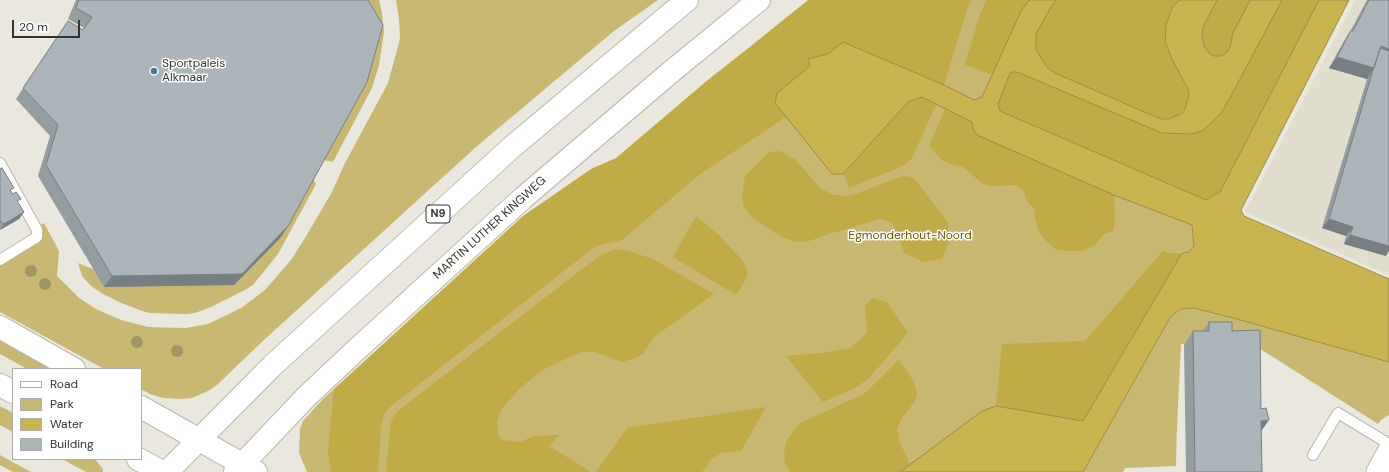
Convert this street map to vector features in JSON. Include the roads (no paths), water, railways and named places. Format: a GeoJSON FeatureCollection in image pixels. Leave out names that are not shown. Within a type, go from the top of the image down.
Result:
{"type":"FeatureCollection","features":[{"type":"Feature","properties":{"kind":"main road","name":"N9"},"geometry":{"type":"LineString","coordinates":[[167,472],[272,366],[512,147],[687,0]]}},
{"type":"Feature","properties":{"kind":"main road","name":"MARTIN LUTHER KINGWEG"},"geometry":{"type":"LineString","coordinates":[[245,469],[306,397],[522,198],[672,71],[759,0]]}},
{"type":"Feature","properties":{"kind":"main road"},"geometry":{"type":"LineString","coordinates":[[0,327],[72,368]]}},
{"type":"Feature","properties":{"kind":"main road"},"geometry":{"type":"LineString","coordinates":[[0,385],[12,391]]}},
{"type":"Feature","properties":{"kind":"main road"},"geometry":{"type":"LineString","coordinates":[[142,408],[199,440],[245,469]]}},
{"type":"Feature","properties":{"kind":"main road"},"geometry":{"type":"LineString","coordinates":[[140,460],[162,472]]}},
{"type":"Feature","properties":{"kind":"street"},"geometry":{"type":"LineString","coordinates":[[1377,472],[1389,450]]}},
{"type":"Feature","properties":{"kind":"lane"},"geometry":{"type":"LineString","coordinates":[[0,163],[37,230],[37,237],[0,260]]}},
{"type":"Feature","properties":{"kind":"lane"},"geometry":{"type":"LineString","coordinates":[[1313,455],[1338,413],[1389,444]]}},
{"type":"Feature","properties":{"kind":"water"},"geometry":{"type":"Polygon","coordinates":[[[1029,0],[1056,0],[1036,34],[1036,50],[1047,67],[1055,73],[1149,114],[1162,119],[1169,119],[1181,114],[1185,109],[1189,95],[1188,89],[1171,57],[1165,41],[1166,25],[1172,8],[1179,0],[1217,0],[1203,27],[1202,37],[1204,46],[1209,53],[1214,56],[1221,56],[1226,53],[1230,47],[1233,33],[1250,0],[1282,0],[1221,113],[1202,131],[1192,134],[1162,133],[1017,72],[1010,73],[998,104],[1000,111],[1206,200],[1220,192],[1319,0],[1349,0],[1241,210],[1244,216],[1389,279],[1389,362],[1194,308],[1181,309],[1171,316],[1083,472],[900,472],[982,411],[996,406],[1083,421],[1182,253],[1189,252],[1194,246],[1192,225],[1114,195],[977,135],[973,129],[972,122],[922,97],[908,102],[843,174],[832,174],[775,103],[777,93],[810,66],[808,59],[828,54],[843,42],[944,85],[974,100],[982,97],[1021,11],[1029,0]]]}},
{"type":"Feature","properties":{"kind":"place","name":"Sportpaleis Alkmaar"},"geometry":{"type":"Point","coordinates":[154,71]}},
{"type":"Feature","properties":{"kind":"park label","name":"Egmonderhout-Noord"},"geometry":{"type":"Point","coordinates":[910,236]}}]}
